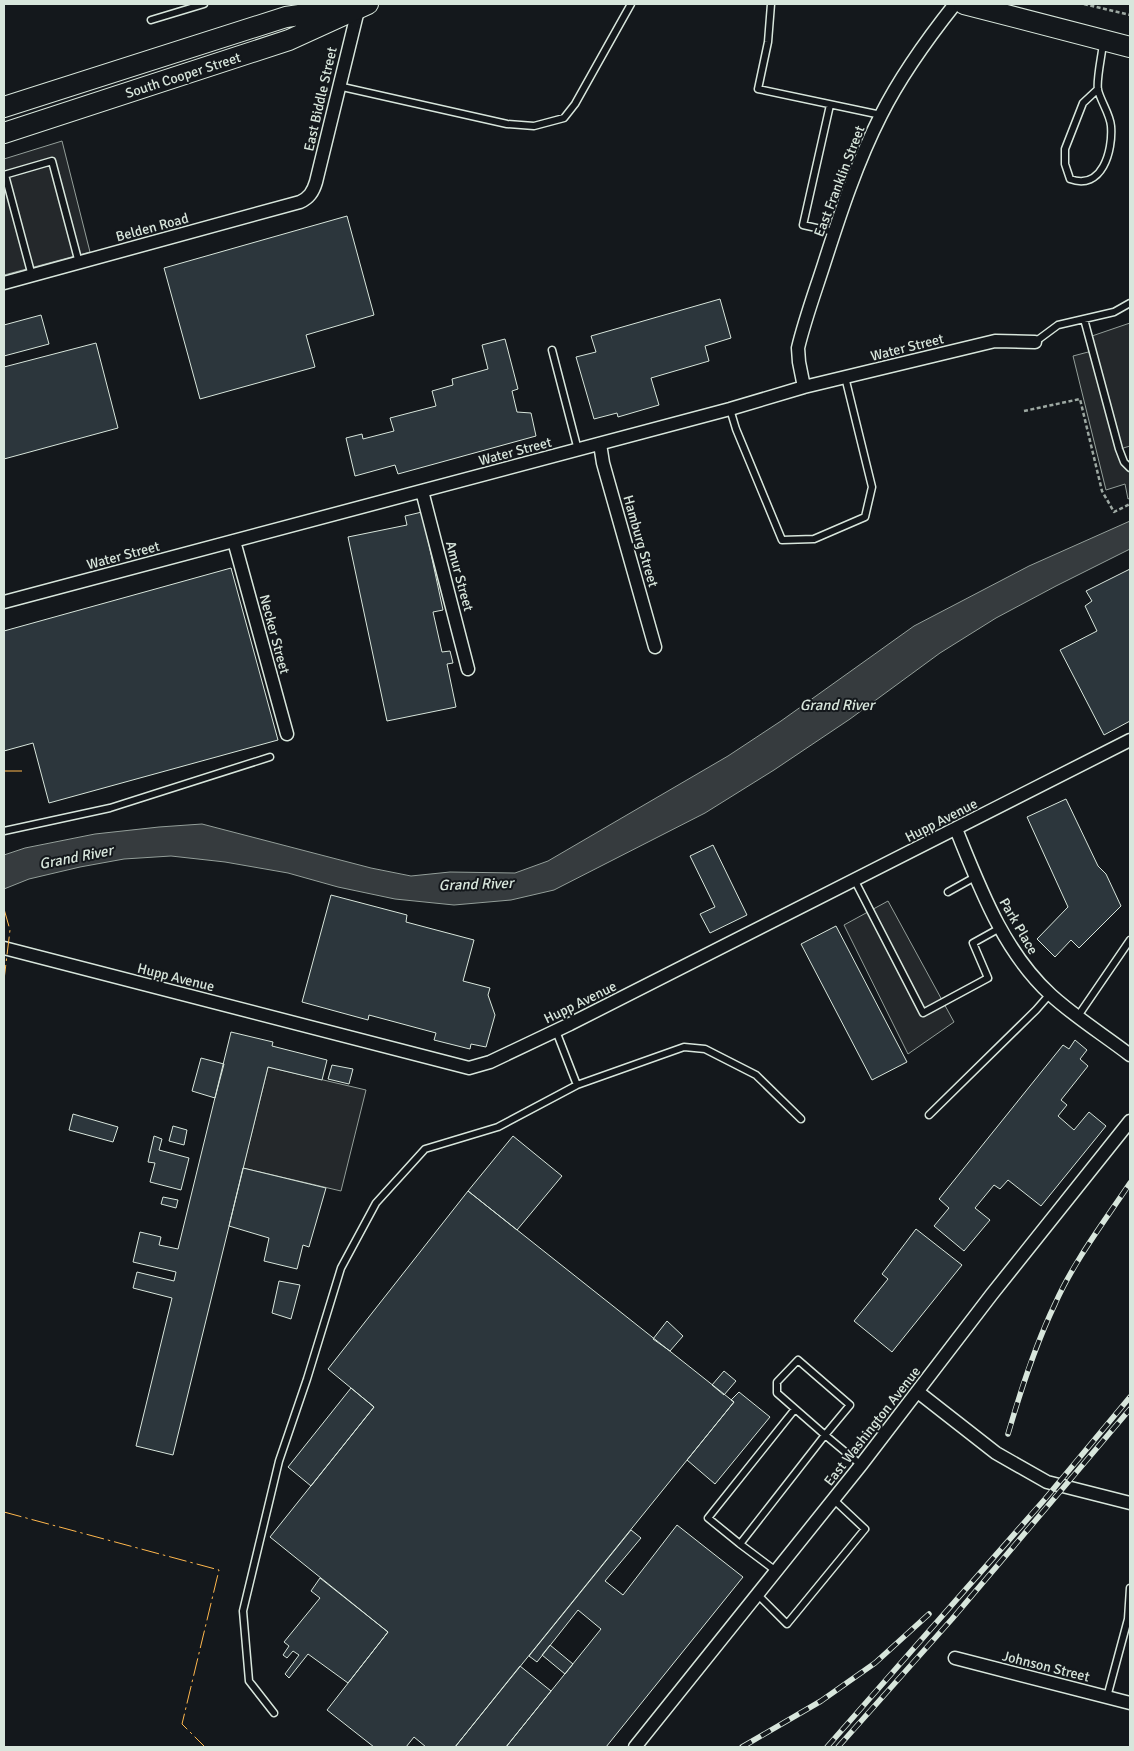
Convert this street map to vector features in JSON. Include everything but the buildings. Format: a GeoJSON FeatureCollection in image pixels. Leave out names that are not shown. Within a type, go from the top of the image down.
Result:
{"type":"FeatureCollection","features":[{"type":"Feature","properties":{"kind":"main road"},"geometry":{"type":"LineString","coordinates":[[964,4],[1130,47]]}},
{"type":"Feature","properties":{"kind":"main road","name":"South Cooper Street"},"geometry":{"type":"LineString","coordinates":[[4,107],[286,17],[362,5]]}},
{"type":"Feature","properties":{"kind":"main road","name":"South Cooper Street"},"geometry":{"type":"LineString","coordinates":[[4,133],[289,40],[362,5]]}},
{"type":"Feature","properties":{"kind":"street","name":"East Franklin Street"},"geometry":{"type":"LineString","coordinates":[[804,387],[798,348],[834,232],[856,173],[881,115],[932,32],[955,4]]}},
{"type":"Feature","properties":{"kind":"street","name":"East Biddle Street"},"geometry":{"type":"LineString","coordinates":[[307,199],[316,182],[338,86],[362,5]]}},
{"type":"Feature","properties":{"kind":"street","name":"Belden Road"},"geometry":{"type":"LineString","coordinates":[[4,283],[307,199]]}},
{"type":"Feature","properties":{"kind":"street","name":"Water Street"},"geometry":{"type":"LineString","coordinates":[[4,602],[578,450],[804,387],[995,341],[1035,342]]}},
{"type":"Feature","properties":{"kind":"street","name":"Hamburg Street"},"geometry":{"type":"LineString","coordinates":[[600,444],[603,463],[654,647]]}},
{"type":"Feature","properties":{"kind":"street","name":"Amur Street"},"geometry":{"type":"LineString","coordinates":[[422,491],[468,669]]}},
{"type":"Feature","properties":{"kind":"street","name":"Necker Street"},"geometry":{"type":"LineString","coordinates":[[234,541],[287,734]]}},
{"type":"Feature","properties":{"kind":"street","name":"Hupp Avenue"},"geometry":{"type":"LineString","coordinates":[[4,948],[469,1068],[490,1062],[556,1031],[1130,740]]}},
{"type":"Feature","properties":{"kind":"street","name":"Park Place"},"geometry":{"type":"LineString","coordinates":[[956,829],[975,877],[1000,928],[1019,960],[1050,994],[1130,1055]]}},
{"type":"Feature","properties":{"kind":"street","name":"East Washington Avenue"},"geometry":{"type":"LineString","coordinates":[[635,1747],[861,1465],[992,1294],[1130,1121]]}},
{"type":"Feature","properties":{"kind":"street"},"geometry":{"type":"LineString","coordinates":[[918,1392],[996,1453],[1047,1482],[1130,1503]]}},
{"type":"Feature","properties":{"kind":"street","name":"Johnson Street"},"geometry":{"type":"LineString","coordinates":[[955,1658],[1130,1703]]}},
{"type":"Feature","properties":{"kind":"lane"},"geometry":{"type":"LineString","coordinates":[[151,20],[204,4]]}},
{"type":"Feature","properties":{"kind":"lane"},"geometry":{"type":"LineString","coordinates":[[338,86],[507,124],[534,126],[564,118],[575,104],[631,4]]}},
{"type":"Feature","properties":{"kind":"lane"},"geometry":{"type":"LineString","coordinates":[[771,4],[768,42],[758,89],[881,115]]}},
{"type":"Feature","properties":{"kind":"lane"},"geometry":{"type":"LineString","coordinates":[[1098,89],[1083,104],[1065,149],[1065,164],[1070,179],[1079,182],[1092,180],[1101,172],[1110,149],[1111,126],[1098,89],[1103,40]]}},
{"type":"Feature","properties":{"kind":"lane"},"geometry":{"type":"LineString","coordinates":[[830,104],[804,225],[834,232]]}},
{"type":"Feature","properties":{"kind":"lane"},"geometry":{"type":"LineString","coordinates":[[32,276],[4,175],[52,161],[79,263]]}},
{"type":"Feature","properties":{"kind":"lane"},"geometry":{"type":"LineString","coordinates":[[1035,342],[1058,325],[1114,312],[1130,304]]}},
{"type":"Feature","properties":{"kind":"lane"},"geometry":{"type":"LineString","coordinates":[[1084,319],[1119,449],[1124,462],[1130,468]]}},
{"type":"Feature","properties":{"kind":"lane"},"geometry":{"type":"LineString","coordinates":[[552,350],[578,450]]}},
{"type":"Feature","properties":{"kind":"lane"},"geometry":{"type":"LineString","coordinates":[[730,409],[736,429],[782,540],[814,539],[865,517],[872,486],[845,377]]}},
{"type":"Feature","properties":{"kind":"lane"},"geometry":{"type":"LineString","coordinates":[[4,831],[110,808],[270,758]]}},
{"type":"Feature","properties":{"kind":"lane"},"geometry":{"type":"LineString","coordinates":[[948,892],[975,877]]}},
{"type":"Feature","properties":{"kind":"lane"},"geometry":{"type":"LineString","coordinates":[[855,881],[923,1013],[988,978],[973,943],[1000,928]]}},
{"type":"Feature","properties":{"kind":"lane"},"geometry":{"type":"LineString","coordinates":[[1078,1016],[1130,940]]}},
{"type":"Feature","properties":{"kind":"lane"},"geometry":{"type":"LineString","coordinates":[[930,1115],[1050,994]]}},
{"type":"Feature","properties":{"kind":"lane"},"geometry":{"type":"LineString","coordinates":[[556,1031],[577,1085]]}},
{"type":"Feature","properties":{"kind":"lane"},"geometry":{"type":"LineString","coordinates":[[274,1713],[249,1680],[243,1611],[279,1461],[307,1379],[341,1268],[376,1203],[425,1149],[498,1127],[577,1085],[684,1047],[705,1049],[756,1075],[801,1119]]}},
{"type":"Feature","properties":{"kind":"lane"},"geometry":{"type":"LineString","coordinates":[[740,1544],[825,1435],[850,1405],[798,1360],[777,1382],[777,1393],[825,1435],[861,1465]]}},
{"type":"Feature","properties":{"kind":"lane"},"geometry":{"type":"LineString","coordinates":[[776,1571],[708,1518],[796,1409]]}},
{"type":"Feature","properties":{"kind":"lane"},"geometry":{"type":"LineString","coordinates":[[757,1594],[788,1624],[859,1536],[864,1529],[833,1499]]}},
{"type":"Feature","properties":{"kind":"lane"},"geometry":{"type":"LineString","coordinates":[[1107,1697],[1128,1619],[1130,1588]]}},
{"type":"Feature","properties":{"kind":"path"},"geometry":{"type":"LineString","coordinates":[[1084,4],[1130,15]]}},
{"type":"Feature","properties":{"kind":"path"},"geometry":{"type":"LineString","coordinates":[[1024,411],[1080,399],[1102,492],[1114,512],[1130,504]]}},
{"type":"Feature","properties":{"kind":"shaded area"},"geometry":{"type":"Polygon","coordinates":[[[62,141],[90,252],[4,275],[4,159],[62,141]]]}},
{"type":"Feature","properties":{"kind":"shaded area"},"geometry":{"type":"Polygon","coordinates":[[[1130,323],[1130,446],[1120,449],[1130,468],[1130,498],[1128,499],[1125,484],[1106,490],[1073,356],[1092,351],[1089,337],[1130,323]]]}},
{"type":"Feature","properties":{"kind":"shaded area"},"geometry":{"type":"Polygon","coordinates":[[[888,901],[954,1022],[908,1054],[844,925],[888,901]]]}},
{"type":"Feature","properties":{"kind":"shaded area"},"geometry":{"type":"Polygon","coordinates":[[[268,1067],[366,1090],[341,1191],[243,1168],[268,1067]]]}},
{"type":"Feature","properties":{"kind":"water","name":"Grand River"},"geometry":{"type":"Polygon","coordinates":[[[1130,521],[1130,549],[996,618],[940,653],[850,719],[774,770],[705,813],[554,890],[511,900],[454,905],[395,899],[338,887],[288,873],[225,862],[171,856],[124,859],[80,867],[29,879],[4,889],[4,855],[25,848],[95,834],[202,824],[371,868],[411,876],[450,872],[515,873],[548,861],[728,756],[781,721],[914,626],[1029,566],[1130,521]]]}},
{"type":"Feature","properties":{"kind":"railway"},"geometry":{"type":"LineString","coordinates":[[1008,1434],[1035,1352],[1063,1288],[1090,1242],[1130,1183]]}},
{"type":"Feature","properties":{"kind":"railway"},"geometry":{"type":"LineString","coordinates":[[827,1747],[1045,1499],[1130,1397]]}},
{"type":"Feature","properties":{"kind":"railway"},"geometry":{"type":"LineString","coordinates":[[838,1747],[952,1619],[1130,1409]]}},
{"type":"Feature","properties":{"kind":"railway"},"geometry":{"type":"LineString","coordinates":[[742,1747],[821,1701],[875,1663],[929,1614]]}},
{"type":"Feature","properties":{"kind":"power"},"geometry":{"type":"LineString","coordinates":[[4,771],[23,771]]}},
{"type":"Feature","properties":{"kind":"power"},"geometry":{"type":"LineString","coordinates":[[4,909],[10,930],[4,980]]}},
{"type":"Feature","properties":{"kind":"power"},"geometry":{"type":"LineString","coordinates":[[4,1512],[219,1570],[182,1724],[205,1747]]}}]}
